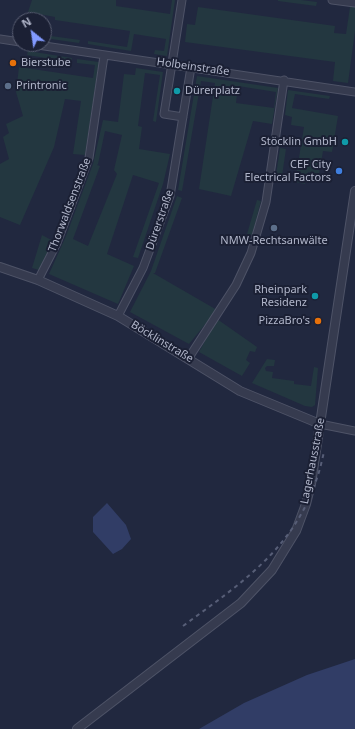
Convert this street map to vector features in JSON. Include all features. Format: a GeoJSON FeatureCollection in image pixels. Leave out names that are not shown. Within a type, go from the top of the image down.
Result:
{"type":"FeatureCollection","features":[{"type":"Feature","properties":{"kind":"street"},"geometry":{"type":"LineString","coordinates":[[182,0],[164,114],[183,117]]}},
{"type":"Feature","properties":{"kind":"street"},"geometry":{"type":"LineString","coordinates":[[332,0],[355,3]]}},
{"type":"Feature","properties":{"kind":"street"},"geometry":{"type":"LineString","coordinates":[[0,39],[12,41]]}},
{"type":"Feature","properties":{"kind":"street","name":"Holbeinstraße"},"geometry":{"type":"LineString","coordinates":[[52,47],[104,56],[284,80],[355,92]]}},
{"type":"Feature","properties":{"kind":"street","name":"Thorwaldsenstraße"},"geometry":{"type":"LineString","coordinates":[[38,280],[56,242],[89,158],[104,56]]}},
{"type":"Feature","properties":{"kind":"street","name":"Dürerstraße"},"geometry":{"type":"LineString","coordinates":[[118,316],[142,268],[170,196],[191,67]]}},
{"type":"Feature","properties":{"kind":"street"},"geometry":{"type":"LineString","coordinates":[[188,359],[236,285],[251,253],[266,202],[284,80]]}},
{"type":"Feature","properties":{"kind":"street","name":"Lagerhausstraße"},"geometry":{"type":"LineString","coordinates":[[77,729],[241,603],[272,570],[296,531],[311,484],[355,190]]}},
{"type":"Feature","properties":{"kind":"street","name":"Böcklinstraße"},"geometry":{"type":"LineString","coordinates":[[0,267],[38,280],[118,316],[246,394],[320,424]]}},
{"type":"Feature","properties":{"kind":"street"},"geometry":{"type":"LineString","coordinates":[[320,424],[355,431]]}},
{"type":"Feature","properties":{"kind":"shaded area"},"geometry":{"type":"Polygon","coordinates":[[[32,0],[116,0],[116,6],[170,14],[172,0],[175,0],[167,56],[154,54],[155,50],[164,51],[166,39],[134,34],[131,51],[88,44],[88,41],[127,47],[130,31],[55,20],[55,17],[52,16],[52,12],[28,12],[32,0]]]}},
{"type":"Feature","properties":{"kind":"shaded area"},"geometry":{"type":"Polygon","coordinates":[[[278,0],[301,0],[317,2],[316,6],[278,0]]]}},
{"type":"Feature","properties":{"kind":"shaded area"},"geometry":{"type":"Polygon","coordinates":[[[198,7],[335,26],[334,33],[346,34],[350,7],[355,7],[355,31],[348,83],[333,81],[335,62],[185,42],[187,24],[195,25],[198,7]]]}},
{"type":"Feature","properties":{"kind":"shaded area"},"geometry":{"type":"Polygon","coordinates":[[[52,36],[80,40],[79,43],[52,39],[52,36]]]}},
{"type":"Feature","properties":{"kind":"shaded area"},"geometry":{"type":"Polygon","coordinates":[[[28,52],[34,52],[72,58],[71,62],[27,55],[28,52]]]}},
{"type":"Feature","properties":{"kind":"shaded area"},"geometry":{"type":"Polygon","coordinates":[[[77,59],[99,62],[85,155],[73,154],[81,101],[65,99],[54,147],[20,225],[0,217],[0,164],[9,159],[3,137],[9,133],[6,124],[23,116],[16,92],[19,67],[93,78],[95,65],[77,63],[77,59]]]}},
{"type":"Feature","properties":{"kind":"shaded area"},"geometry":{"type":"Polygon","coordinates":[[[136,68],[163,72],[156,122],[153,121],[160,75],[145,73],[138,126],[142,127],[139,149],[170,154],[163,184],[138,258],[133,257],[159,183],[133,175],[107,254],[134,266],[118,304],[49,274],[66,236],[93,164],[103,120],[118,122],[124,74],[135,75],[136,68]],[[105,131],[97,165],[100,166],[73,239],[88,246],[117,174],[114,170],[122,135],[105,131]]]}},
{"type":"Feature","properties":{"kind":"shaded area"},"geometry":{"type":"Polygon","coordinates":[[[197,76],[278,88],[272,124],[253,121],[231,196],[199,189],[215,83],[201,81],[182,191],[178,190],[197,76]],[[238,86],[236,103],[274,108],[276,92],[238,86]]]}},
{"type":"Feature","properties":{"kind":"shaded area"},"geometry":{"type":"Polygon","coordinates":[[[288,90],[330,96],[329,99],[295,94],[292,108],[338,116],[332,152],[323,151],[319,174],[308,172],[305,184],[295,182],[304,127],[291,125],[292,117],[285,115],[288,90]]]}},
{"type":"Feature","properties":{"kind":"shaded area"},"geometry":{"type":"Polygon","coordinates":[[[280,148],[286,149],[282,176],[276,175],[280,148]]]}},
{"type":"Feature","properties":{"kind":"shaded area"},"geometry":{"type":"Polygon","coordinates":[[[177,196],[182,198],[155,273],[153,273],[217,310],[189,344],[130,312],[151,271],[177,196]]]}},
{"type":"Feature","properties":{"kind":"shaded area"},"geometry":{"type":"Polygon","coordinates":[[[257,200],[261,201],[252,235],[247,234],[257,200]]]}},
{"type":"Feature","properties":{"kind":"shaded area"},"geometry":{"type":"Polygon","coordinates":[[[42,235],[53,241],[39,270],[32,268],[42,235]]]}},
{"type":"Feature","properties":{"kind":"shaded area"},"geometry":{"type":"Polygon","coordinates":[[[217,319],[257,347],[255,352],[250,351],[246,360],[250,363],[242,376],[199,352],[217,319]]]}},
{"type":"Feature","properties":{"kind":"shaded area"},"geometry":{"type":"Polygon","coordinates":[[[267,359],[275,360],[274,366],[267,366],[265,368],[266,371],[273,372],[272,378],[294,381],[294,384],[311,386],[314,367],[318,368],[315,405],[312,407],[305,406],[252,383],[267,359]]]}},
{"type":"Feature","properties":{"kind":"water"},"geometry":{"type":"Polygon","coordinates":[[[107,503],[126,525],[131,539],[122,549],[113,554],[93,532],[93,517],[107,503]]]}},
{"type":"Feature","properties":{"kind":"water"},"geometry":{"type":"Polygon","coordinates":[[[355,659],[355,729],[199,729],[244,703],[307,675],[355,659]]]}},
{"type":"Feature","properties":{"kind":"railway"},"geometry":{"type":"LineString","coordinates":[[183,626],[225,595],[263,563],[280,545],[307,503],[318,475],[324,452]]}},
{"type":"Feature","properties":{"kind":"place","name":"Bierstube"},"geometry":{"type":"Point","coordinates":[13,63]}},
{"type":"Feature","properties":{"kind":"place","name":"Printronic"},"geometry":{"type":"Point","coordinates":[8,86]}},
{"type":"Feature","properties":{"kind":"place","name":"Dürerplatz"},"geometry":{"type":"Point","coordinates":[177,91]}},
{"type":"Feature","properties":{"kind":"place","name":"Stöcklin GmbH"},"geometry":{"type":"Point","coordinates":[345,142]}},
{"type":"Feature","properties":{"kind":"place","name":"CEF City Electrical Factors"},"geometry":{"type":"Point","coordinates":[339,171]}},
{"type":"Feature","properties":{"kind":"place","name":"NMW-Rechtsanwälte"},"geometry":{"type":"Point","coordinates":[274,228]}},
{"type":"Feature","properties":{"kind":"place","name":"Rheinpark Residenz"},"geometry":{"type":"Point","coordinates":[315,296]}},
{"type":"Feature","properties":{"kind":"place","name":"PizzaBro's"},"geometry":{"type":"Point","coordinates":[318,321]}}]}
